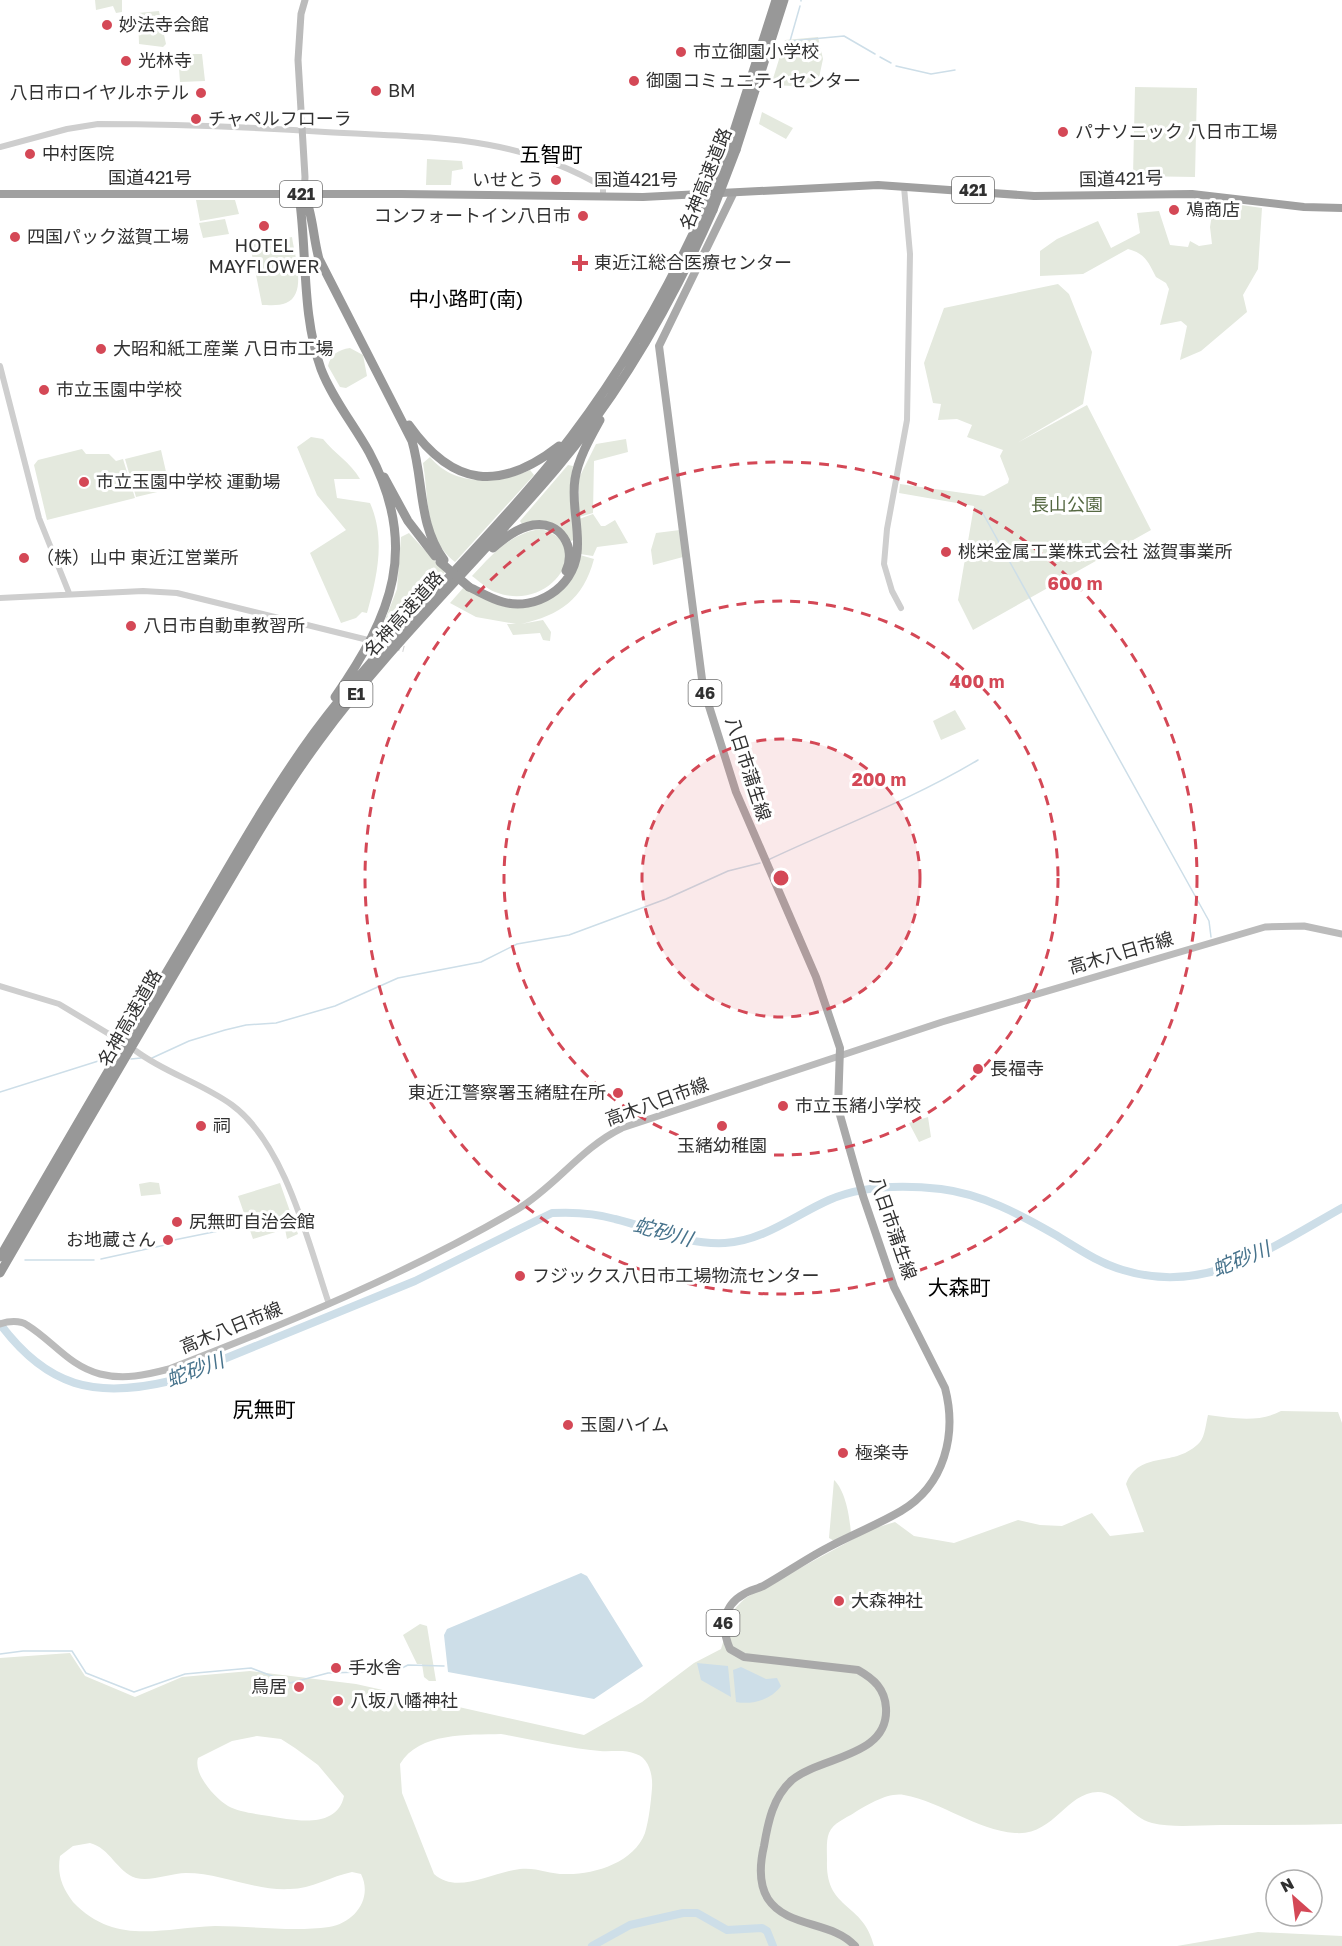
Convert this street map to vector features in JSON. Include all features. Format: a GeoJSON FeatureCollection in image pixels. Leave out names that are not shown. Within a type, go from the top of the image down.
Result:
{"type":"FeatureCollection","features":[{"type":"Feature","properties":{"kind":"highway","name":"名神高速道路"},"geometry":{"type":"LineString","coordinates":[[732,150],[776,0]]}},
{"type":"Feature","properties":{"kind":"highway","name":"名神高速道路"},"geometry":{"type":"LineString","coordinates":[[34,1206],[304,761],[382,662],[473,562],[587,430],[633,364],[659,320],[708,210],[732,150],[784,0]]}},
{"type":"Feature","properties":{"kind":"highway","name":"国道421号"},"geometry":{"type":"LineString","coordinates":[[0,194],[603,196],[733,194],[878,185],[1034,196],[1192,194],[1304,207],[1342,208]]}},
{"type":"Feature","properties":{"kind":"highway"},"geometry":{"type":"LineString","coordinates":[[304,194],[309,204],[312,234],[319,259],[403,419],[420,468],[428,532],[442,561]]}},
{"type":"Feature","properties":{"kind":"highway"},"geometry":{"type":"LineString","coordinates":[[304,194],[300,203],[308,319],[314,347],[330,386],[408,521],[442,561],[471,585],[504,602],[520,604],[536,602],[550,595],[563,584],[577,556],[573,495],[575,477],[591,437],[636,365],[659,320]]}},
{"type":"Feature","properties":{"kind":"highway","name":"名神高速道路"},"geometry":{"type":"LineString","coordinates":[[0,1273],[14,1241],[269,800],[313,734],[356,679],[493,529],[572,434],[603,392],[651,315],[708,210]]}},
{"type":"Feature","properties":{"kind":"highway"},"geometry":{"type":"LineString","coordinates":[[403,419],[430,452],[441,460],[472,475],[490,477],[510,475],[528,468],[572,434]]}},
{"type":"Feature","properties":{"kind":"highway"},"geometry":{"type":"LineString","coordinates":[[269,800],[326,709],[365,654],[387,603],[395,572],[393,519],[370,454]]}},
{"type":"Feature","properties":{"kind":"highway"},"geometry":{"type":"LineString","coordinates":[[471,585],[504,598],[534,598],[548,591],[560,581],[568,568],[569,546],[557,530],[536,524],[511,534],[473,562]]}},
{"type":"Feature","properties":{"kind":"highway","name":"名神高速道路"},"geometry":{"type":"LineString","coordinates":[[0,1257],[14,1241]]}},
{"type":"Feature","properties":{"kind":"main road"},"geometry":{"type":"LineString","coordinates":[[304,194],[298,60],[301,14],[305,0]]}},
{"type":"Feature","properties":{"kind":"main road","name":"八日市蒲生線"},"geometry":{"type":"LineString","coordinates":[[733,194],[659,346],[696,644],[707,702],[736,792],[816,977],[842,1054],[838,1108],[863,1196],[894,1287],[945,1388],[950,1421],[947,1451],[937,1474],[916,1499],[903,1510],[826,1548],[758,1589],[744,1593],[729,1609],[723,1625],[730,1649],[744,1658],[858,1670],[872,1678],[883,1694],[886,1713],[884,1728],[877,1738],[856,1750],[804,1771],[784,1790],[768,1823],[761,1863],[765,1893],[776,1907],[794,1918],[840,1936],[855,1946]]}},
{"type":"Feature","properties":{"kind":"main road","name":"高木八日市線"},"geometry":{"type":"LineString","coordinates":[[3,1323],[26,1324],[58,1352],[88,1370],[112,1376],[142,1377],[178,1366],[329,1304],[394,1274],[519,1208],[549,1186],[586,1150],[607,1135],[842,1054],[1023,997],[1265,927],[1304,926],[1342,934]]}},
{"type":"Feature","properties":{"kind":"street"},"geometry":{"type":"LineString","coordinates":[[0,147],[67,129],[98,124],[405,134],[514,149],[588,178],[603,187],[603,196]]}},
{"type":"Feature","properties":{"kind":"street"},"geometry":{"type":"LineString","coordinates":[[901,608],[892,591],[884,564],[887,528],[907,420],[910,254],[904,187]]}},
{"type":"Feature","properties":{"kind":"street"},"geometry":{"type":"LineString","coordinates":[[0,366],[39,518],[69,593]]}},
{"type":"Feature","properties":{"kind":"street"},"geometry":{"type":"LineString","coordinates":[[0,598],[69,593],[143,591],[177,593],[368,640]]}},
{"type":"Feature","properties":{"kind":"street"},"geometry":{"type":"LineString","coordinates":[[0,986],[59,1005],[114,1037]]}},
{"type":"Feature","properties":{"kind":"street"},"geometry":{"type":"LineString","coordinates":[[136,1051],[218,1095],[242,1112],[265,1139],[279,1162],[329,1304]]}},
{"type":"Feature","properties":{"kind":"green space"},"geometry":{"type":"Polygon","coordinates":[[[95,0],[122,0],[122,12],[116,13],[113,6],[96,10],[95,0]]]}},
{"type":"Feature","properties":{"kind":"green space"},"geometry":{"type":"Polygon","coordinates":[[[159,11],[166,44],[163,47],[139,44],[138,13],[159,11]]]}},
{"type":"Feature","properties":{"kind":"green space"},"geometry":{"type":"Polygon","coordinates":[[[818,37],[823,59],[817,87],[771,85],[785,40],[818,37]]]}},
{"type":"Feature","properties":{"kind":"green space"},"geometry":{"type":"Polygon","coordinates":[[[178,54],[202,54],[205,81],[180,82],[178,54]]]}},
{"type":"Feature","properties":{"kind":"green space"},"geometry":{"type":"Polygon","coordinates":[[[1135,87],[1197,88],[1195,177],[1133,176],[1135,87]]]}},
{"type":"Feature","properties":{"kind":"green space"},"geometry":{"type":"Polygon","coordinates":[[[762,112],[793,128],[786,139],[759,124],[762,112]]]}},
{"type":"Feature","properties":{"kind":"green space"},"geometry":{"type":"Polygon","coordinates":[[[427,159],[462,161],[463,169],[452,171],[451,185],[426,185],[427,159]]]}},
{"type":"Feature","properties":{"kind":"green space"},"geometry":{"type":"Polygon","coordinates":[[[196,200],[235,200],[239,214],[200,221],[196,200]]]}},
{"type":"Feature","properties":{"kind":"green space"},"geometry":{"type":"Polygon","coordinates":[[[1214,201],[1262,208],[1258,269],[1243,295],[1247,312],[1201,351],[1180,360],[1187,326],[1181,321],[1160,325],[1169,289],[1166,283],[1156,277],[1146,259],[1139,253],[1128,249],[1083,274],[1040,276],[1040,251],[1057,239],[1098,221],[1111,248],[1140,233],[1137,213],[1159,211],[1170,245],[1188,247],[1190,241],[1199,246],[1212,244],[1210,227],[1214,201]]]}},
{"type":"Feature","properties":{"kind":"green space"},"geometry":{"type":"Polygon","coordinates":[[[225,219],[229,234],[203,238],[199,223],[225,219]]]}},
{"type":"Feature","properties":{"kind":"green space"},"geometry":{"type":"Polygon","coordinates":[[[292,237],[298,273],[298,283],[293,298],[278,305],[262,305],[250,245],[292,237]]]}},
{"type":"Feature","properties":{"kind":"green space","name":"長山公園"},"geometry":{"type":"Polygon","coordinates":[[[1058,284],[1069,294],[1092,352],[1083,404],[1017,443],[1087,405],[1151,530],[973,630],[958,600],[974,506],[899,493],[900,484],[984,496],[1008,483],[1009,479],[1000,456],[1003,450],[967,437],[972,425],[957,419],[938,420],[941,404],[933,403],[924,363],[944,308],[1058,284]]]}},
{"type":"Feature","properties":{"kind":"green space"},"geometry":{"type":"Polygon","coordinates":[[[350,348],[363,355],[367,376],[346,388],[340,387],[328,366],[336,353],[350,348]]]}},
{"type":"Feature","properties":{"kind":"green space"},"geometry":{"type":"Polygon","coordinates":[[[311,437],[323,439],[356,473],[360,479],[334,479],[337,498],[370,503],[378,530],[377,572],[367,613],[362,612],[356,618],[341,623],[310,553],[346,530],[317,495],[297,447],[311,437]]]}},
{"type":"Feature","properties":{"kind":"green space"},"geometry":{"type":"Polygon","coordinates":[[[626,439],[628,452],[594,461],[593,513],[579,517],[579,478],[596,444],[626,439]]]}},
{"type":"Feature","properties":{"kind":"green space","name":"市立玉園中学校 運動場"},"geometry":{"type":"Polygon","coordinates":[[[82,449],[86,454],[109,454],[116,461],[123,459],[135,498],[47,520],[34,465],[38,460],[82,449]]]}},
{"type":"Feature","properties":{"kind":"green space"},"geometry":{"type":"Polygon","coordinates":[[[161,450],[170,489],[136,497],[125,459],[161,450]]]}},
{"type":"Feature","properties":{"kind":"green space"},"geometry":{"type":"Polygon","coordinates":[[[430,457],[451,474],[464,478],[491,480],[518,475],[530,470],[534,475],[455,562],[438,541],[430,517],[423,463],[430,457]]]}},
{"type":"Feature","properties":{"kind":"green space"},"geometry":{"type":"Polygon","coordinates":[[[568,465],[573,466],[570,486],[575,539],[571,541],[559,527],[522,524],[520,521],[568,465]]]}},
{"type":"Feature","properties":{"kind":"green space"},"geometry":{"type":"Polygon","coordinates":[[[593,514],[601,526],[615,520],[628,543],[597,547],[593,556],[580,554],[579,519],[593,514]]]}},
{"type":"Feature","properties":{"kind":"green space"},"geometry":{"type":"Polygon","coordinates":[[[540,529],[557,536],[565,547],[566,560],[560,574],[549,585],[534,593],[516,596],[492,591],[472,576],[502,546],[519,536],[540,529]]]}},
{"type":"Feature","properties":{"kind":"green space"},"geometry":{"type":"Polygon","coordinates":[[[680,530],[683,557],[653,565],[651,550],[656,533],[680,530]]]}},
{"type":"Feature","properties":{"kind":"green space"},"geometry":{"type":"Polygon","coordinates":[[[409,533],[445,572],[385,636],[380,633],[397,589],[401,537],[409,533]]]}},
{"type":"Feature","properties":{"kind":"green space"},"geometry":{"type":"Polygon","coordinates":[[[580,555],[594,559],[576,595],[568,604],[547,616],[521,624],[543,620],[551,632],[550,641],[543,640],[540,633],[513,635],[507,624],[516,624],[476,617],[450,603],[464,587],[499,603],[548,599],[580,555]]]}},
{"type":"Feature","properties":{"kind":"green space"},"geometry":{"type":"Polygon","coordinates":[[[955,710],[966,729],[941,740],[933,721],[955,710]]]}},
{"type":"Feature","properties":{"kind":"green space"},"geometry":{"type":"Polygon","coordinates":[[[928,1117],[931,1137],[919,1142],[909,1123],[928,1117]]]}},
{"type":"Feature","properties":{"kind":"green space"},"geometry":{"type":"Polygon","coordinates":[[[159,1183],[161,1194],[141,1196],[139,1184],[159,1183]]]}},
{"type":"Feature","properties":{"kind":"green space"},"geometry":{"type":"Polygon","coordinates":[[[280,1183],[298,1234],[287,1239],[285,1229],[253,1239],[238,1196],[280,1183]]]}},
{"type":"Feature","properties":{"kind":"green space"},"geometry":{"type":"Polygon","coordinates":[[[1281,1411],[1338,1412],[1342,1423],[1342,1824],[1160,1825],[1138,1816],[1112,1796],[1098,1792],[1077,1799],[1040,1828],[1015,1833],[973,1822],[932,1803],[904,1795],[891,1795],[871,1803],[840,1821],[833,1826],[827,1839],[828,1876],[832,1889],[862,1921],[869,1931],[874,1946],[0,1946],[0,1658],[70,1653],[85,1676],[135,1697],[182,1677],[250,1671],[356,1684],[584,1735],[642,1702],[694,1663],[721,1649],[728,1621],[734,1610],[747,1597],[872,1529],[895,1522],[914,1536],[954,1543],[1018,1520],[1040,1525],[1062,1526],[1092,1513],[1110,1536],[1144,1532],[1126,1484],[1132,1473],[1149,1462],[1180,1455],[1190,1450],[1202,1439],[1208,1415],[1245,1419],[1273,1415],[1281,1411]],[[501,1734],[445,1737],[419,1746],[400,1764],[402,1793],[434,1874],[443,1880],[464,1882],[520,1869],[565,1874],[588,1872],[622,1859],[640,1843],[648,1822],[652,1783],[647,1763],[640,1756],[632,1752],[588,1750],[501,1734]],[[257,1736],[232,1741],[198,1758],[199,1771],[211,1792],[232,1808],[279,1818],[313,1820],[333,1814],[340,1807],[344,1796],[318,1765],[281,1739],[257,1736]],[[90,1843],[73,1846],[60,1856],[60,1875],[66,1891],[73,1902],[89,1916],[105,1925],[122,1929],[157,1931],[215,1926],[287,1929],[329,1927],[338,1925],[354,1915],[365,1892],[361,1874],[352,1872],[306,1887],[290,1889],[264,1887],[186,1873],[142,1879],[129,1875],[97,1846],[90,1843]]]}},
{"type":"Feature","properties":{"kind":"green space"},"geometry":{"type":"Polygon","coordinates":[[[834,1480],[842,1491],[851,1534],[836,1542],[829,1538],[834,1480]]]}},
{"type":"Feature","properties":{"kind":"green space"},"geometry":{"type":"Polygon","coordinates":[[[420,1624],[427,1626],[436,1681],[429,1681],[424,1677],[422,1664],[417,1664],[403,1635],[420,1624]]]}},
{"type":"Feature","properties":{"kind":"green space"},"geometry":{"type":"Polygon","coordinates":[[[1258,1932],[1342,1936],[1342,1946],[1177,1946],[1258,1932]]]}},
{"type":"Feature","properties":{"kind":"shaded area"},"geometry":{"type":"Polygon","coordinates":[[[581,1573],[587,1576],[643,1666],[594,1699],[448,1672],[444,1635],[447,1629],[581,1573]]]}},
{"type":"Feature","properties":{"kind":"shaded area"},"geometry":{"type":"Polygon","coordinates":[[[697,1663],[728,1666],[731,1697],[701,1680],[697,1663]]]}},
{"type":"Feature","properties":{"kind":"shaded area"},"geometry":{"type":"Polygon","coordinates":[[[741,1667],[766,1679],[777,1678],[781,1686],[767,1698],[748,1703],[736,1702],[733,1670],[741,1667]]]}},
{"type":"Feature","properties":{"kind":"waterway"},"geometry":{"type":"LineString","coordinates":[[800,6],[790,41],[844,36],[875,54]]}},
{"type":"Feature","properties":{"kind":"waterway"},"geometry":{"type":"LineString","coordinates":[[880,57],[891,63]]}},
{"type":"Feature","properties":{"kind":"waterway"},"geometry":{"type":"LineString","coordinates":[[896,66],[931,74],[955,70]]}},
{"type":"Feature","properties":{"kind":"waterway"},"geometry":{"type":"LineString","coordinates":[[981,510],[1209,921],[1211,937]]}},
{"type":"Feature","properties":{"kind":"waterway"},"geometry":{"type":"LineString","coordinates":[[768,860],[901,801],[978,760]]}},
{"type":"Feature","properties":{"kind":"waterway"},"geometry":{"type":"LineString","coordinates":[[152,1058],[189,1041],[225,1030],[246,1025],[276,1023],[335,1006],[398,978],[481,962],[517,944],[569,935],[666,899],[728,871],[760,863]]}},
{"type":"Feature","properties":{"kind":"waterway"},"geometry":{"type":"LineString","coordinates":[[0,1092],[111,1057]]}},
{"type":"Feature","properties":{"kind":"waterway"},"geometry":{"type":"LineString","coordinates":[[131,1059],[141,1058]]}},
{"type":"Feature","properties":{"kind":"waterway","name":"蛇砂川"},"geometry":{"type":"LineString","coordinates":[[0,1324],[36,1362],[55,1374],[74,1383],[118,1389],[170,1381],[415,1281],[552,1213],[600,1215],[683,1239],[725,1243],[752,1238],[829,1200],[856,1191],[899,1187],[941,1189],[971,1195],[1014,1212],[1114,1267],[1154,1276],[1183,1277],[1211,1272],[1264,1252],[1342,1208]]}},
{"type":"Feature","properties":{"kind":"waterway"},"geometry":{"type":"LineString","coordinates":[[101,1259],[165,1245],[169,1241],[238,1227],[246,1229]]}},
{"type":"Feature","properties":{"kind":"waterway"},"geometry":{"type":"LineString","coordinates":[[25,1260],[94,1260]]}},
{"type":"Feature","properties":{"kind":"waterway"},"geometry":{"type":"LineString","coordinates":[[0,1654],[23,1651],[72,1651],[86,1673],[134,1692],[185,1674],[251,1668],[290,1683],[328,1673],[396,1671],[408,1665],[444,1666]]}},
{"type":"Feature","properties":{"kind":"waterway"},"geometry":{"type":"LineString","coordinates":[[592,1946],[630,1925],[683,1913],[697,1913],[727,1930],[762,1928],[767,1931],[773,1946]]}},
{"type":"Feature","properties":{"kind":"tunnel"},"geometry":{"type":"LineString","coordinates":[[368,640],[404,649]]}},
{"type":"Feature","properties":{"kind":"place","name":"妙法寺会館"},"geometry":{"type":"Point","coordinates":[107,25]}},
{"type":"Feature","properties":{"kind":"place","name":"市立御園小学校"},"geometry":{"type":"Point","coordinates":[681,52]}},
{"type":"Feature","properties":{"kind":"place","name":"光林寺"},"geometry":{"type":"Point","coordinates":[126,61]}},
{"type":"Feature","properties":{"kind":"place","name":"御園コミュニティセンター"},"geometry":{"type":"Point","coordinates":[634,81]}},
{"type":"Feature","properties":{"kind":"place","name":"BM"},"geometry":{"type":"Point","coordinates":[376,91]}},
{"type":"Feature","properties":{"kind":"place","name":"八日市ロイヤルホテル"},"geometry":{"type":"Point","coordinates":[201,93]}},
{"type":"Feature","properties":{"kind":"place","name":"チャペルフローラ"},"geometry":{"type":"Point","coordinates":[196,119]}},
{"type":"Feature","properties":{"kind":"place","name":"パナソニック 八日市工場"},"geometry":{"type":"Point","coordinates":[1063,132]}},
{"type":"Feature","properties":{"kind":"place","name":"中村医院"},"geometry":{"type":"Point","coordinates":[30,154]}},
{"type":"Feature","properties":{"kind":"place","name":"いせとう"},"geometry":{"type":"Point","coordinates":[556,180]}},
{"type":"Feature","properties":{"kind":"place","name":"鳰商店"},"geometry":{"type":"Point","coordinates":[1174,210]}},
{"type":"Feature","properties":{"kind":"place","name":"コンフォートイン八日市"},"geometry":{"type":"Point","coordinates":[583,216]}},
{"type":"Feature","properties":{"kind":"place","name":"HOTEL MAYFLOWER"},"geometry":{"type":"Point","coordinates":[264,226]}},
{"type":"Feature","properties":{"kind":"place","name":"四国パック滋賀工場"},"geometry":{"type":"Point","coordinates":[15,237]}},
{"type":"Feature","properties":{"kind":"place","name":"東近江総合医療センター"},"geometry":{"type":"Point","coordinates":[580,263]}},
{"type":"Feature","properties":{"kind":"place","name":"大昭和紙工産業 八日市工場"},"geometry":{"type":"Point","coordinates":[101,349]}},
{"type":"Feature","properties":{"kind":"place","name":"市立玉園中学校"},"geometry":{"type":"Point","coordinates":[44,390]}},
{"type":"Feature","properties":{"kind":"place","name":"市立玉園中学校 運動場"},"geometry":{"type":"Point","coordinates":[84,482]}},
{"type":"Feature","properties":{"kind":"place","name":"桃栄金属工業株式会社 滋賀事業所"},"geometry":{"type":"Point","coordinates":[946,552]}},
{"type":"Feature","properties":{"kind":"place","name":"（株）山中 東近江営業所"},"geometry":{"type":"Point","coordinates":[24,558]}},
{"type":"Feature","properties":{"kind":"place","name":"八日市自動車教習所"},"geometry":{"type":"Point","coordinates":[131,626]}},
{"type":"Feature","properties":{"kind":"place","name":"長福寺"},"geometry":{"type":"Point","coordinates":[978,1069]}},
{"type":"Feature","properties":{"kind":"place","name":"東近江警察署玉緒駐在所"},"geometry":{"type":"Point","coordinates":[618,1093]}},
{"type":"Feature","properties":{"kind":"place","name":"市立玉緒小学校"},"geometry":{"type":"Point","coordinates":[783,1106]}},
{"type":"Feature","properties":{"kind":"place","name":"祠"},"geometry":{"type":"Point","coordinates":[201,1126]}},
{"type":"Feature","properties":{"kind":"place","name":"玉緒幼稚園"},"geometry":{"type":"Point","coordinates":[722,1126]}},
{"type":"Feature","properties":{"kind":"place","name":"尻無町自治会館"},"geometry":{"type":"Point","coordinates":[177,1222]}},
{"type":"Feature","properties":{"kind":"place","name":"お地蔵さん"},"geometry":{"type":"Point","coordinates":[168,1240]}},
{"type":"Feature","properties":{"kind":"place","name":"フジックス八日市工場物流センター"},"geometry":{"type":"Point","coordinates":[520,1276]}},
{"type":"Feature","properties":{"kind":"place","name":"玉園ハイム"},"geometry":{"type":"Point","coordinates":[568,1425]}},
{"type":"Feature","properties":{"kind":"place","name":"極楽寺"},"geometry":{"type":"Point","coordinates":[843,1453]}},
{"type":"Feature","properties":{"kind":"place","name":"大森神社"},"geometry":{"type":"Point","coordinates":[839,1601]}},
{"type":"Feature","properties":{"kind":"place","name":"手水舎"},"geometry":{"type":"Point","coordinates":[336,1668]}},
{"type":"Feature","properties":{"kind":"place","name":"鳥居"},"geometry":{"type":"Point","coordinates":[299,1687]}},
{"type":"Feature","properties":{"kind":"place","name":"八坂八幡神社"},"geometry":{"type":"Point","coordinates":[338,1701]}},
{"type":"Feature","properties":{"kind":"district","name":"五智町"},"geometry":{"type":"Point","coordinates":[551,155]}},
{"type":"Feature","properties":{"kind":"district","name":"中小路町(南)"},"geometry":{"type":"Point","coordinates":[466,299]}},
{"type":"Feature","properties":{"kind":"district","name":"大森町"},"geometry":{"type":"Point","coordinates":[959,1288]}},
{"type":"Feature","properties":{"kind":"district","name":"尻無町"},"geometry":{"type":"Point","coordinates":[264,1410]}}]}
